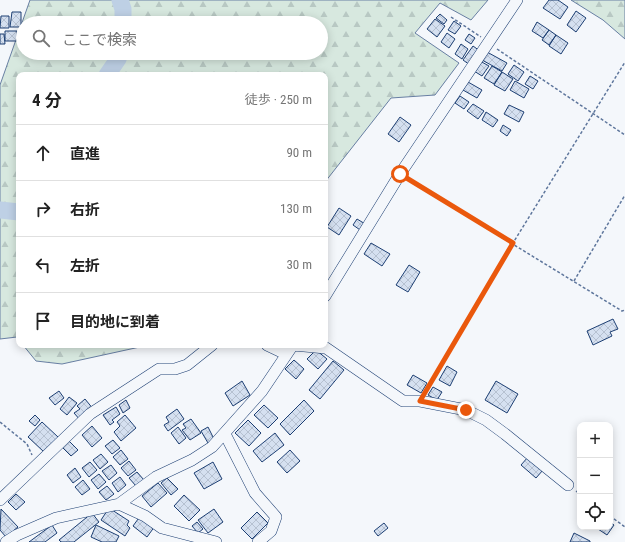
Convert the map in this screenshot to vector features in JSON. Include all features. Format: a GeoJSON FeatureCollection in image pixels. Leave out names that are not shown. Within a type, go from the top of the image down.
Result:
{"type":"FeatureCollection","features":[{"type":"Feature","properties":{"kind":"street"},"geometry":{"type":"LineString","coordinates":[[328,291],[400,174],[517,0]]}},
{"type":"Feature","properties":{"kind":"street"},"geometry":{"type":"LineString","coordinates":[[0,500],[90,414],[159,369],[175,369],[187,365],[208,348]]}},
{"type":"Feature","properties":{"kind":"street"},"geometry":{"type":"LineString","coordinates":[[6,542],[16,535],[56,518],[119,504],[156,477],[192,460],[212,447],[262,391],[291,348],[326,348],[403,401],[420,401],[466,410],[486,420],[568,485]]}},
{"type":"Feature","properties":{"kind":"street"},"geometry":{"type":"LineString","coordinates":[[225,434],[255,493],[276,518],[271,531],[258,542]]}},
{"type":"Feature","properties":{"kind":"street"},"geometry":{"type":"LineString","coordinates":[[119,504],[145,516],[162,528],[216,542]]}},
{"type":"Feature","properties":{"kind":"path"},"geometry":{"type":"LineString","coordinates":[[451,16],[593,115],[625,135]]}},
{"type":"Feature","properties":{"kind":"path"},"geometry":{"type":"LineString","coordinates":[[420,401],[513,243],[625,62]]}},
{"type":"Feature","properties":{"kind":"path"},"geometry":{"type":"LineString","coordinates":[[400,174],[622,311],[625,310]]}},
{"type":"Feature","properties":{"kind":"path"},"geometry":{"type":"LineString","coordinates":[[574,281],[625,195]]}},
{"type":"Feature","properties":{"kind":"path"},"geometry":{"type":"LineString","coordinates":[[0,422],[27,444],[37,466]]}},
{"type":"Feature","properties":{"kind":"path"},"geometry":{"type":"LineString","coordinates":[[613,518],[625,527]]}},
{"type":"Feature","properties":{"kind":"green space"},"geometry":{"type":"Polygon","coordinates":[[[30,0],[488,0],[471,20],[440,3],[415,33],[459,63],[435,95],[391,98],[328,178],[328,72],[16,72],[16,337],[0,339],[0,85],[16,40],[16,60],[328,60],[328,16],[24,16],[30,0]]]}},
{"type":"Feature","properties":{"kind":"green space"},"geometry":{"type":"Polygon","coordinates":[[[571,0],[625,0],[625,39],[603,20],[571,0]]]}},
{"type":"Feature","properties":{"kind":"green space"},"geometry":{"type":"Polygon","coordinates":[[[25,348],[135,348],[62,364],[36,361],[25,348]]]}},
{"type":"Feature","properties":{"kind":"building"},"geometry":{"type":"Polygon","coordinates":[[[549,0],[558,0],[568,7],[560,19],[543,8],[549,0]]]}},
{"type":"Feature","properties":{"kind":"building"},"geometry":{"type":"Polygon","coordinates":[[[576,11],[586,18],[576,32],[567,25],[576,11]]]}},
{"type":"Feature","properties":{"kind":"building"},"geometry":{"type":"Polygon","coordinates":[[[12,12],[21,12],[21,16],[16,16],[16,27],[10,27],[12,12]]]}},
{"type":"Feature","properties":{"kind":"building"},"geometry":{"type":"Polygon","coordinates":[[[440,14],[447,20],[444,24],[436,18],[440,14]]]}},
{"type":"Feature","properties":{"kind":"building"},"geometry":{"type":"Polygon","coordinates":[[[1,16],[9,16],[9,28],[0,28],[1,16]]]}},
{"type":"Feature","properties":{"kind":"building"},"geometry":{"type":"Polygon","coordinates":[[[435,19],[445,26],[437,37],[427,29],[435,19]]]}},
{"type":"Feature","properties":{"kind":"building"},"geometry":{"type":"Polygon","coordinates":[[[454,21],[461,26],[455,34],[448,30],[454,21]]]}},
{"type":"Feature","properties":{"kind":"building"},"geometry":{"type":"Polygon","coordinates":[[[537,22],[549,30],[543,38],[532,31],[537,22]]]}},
{"type":"Feature","properties":{"kind":"building"},"geometry":{"type":"Polygon","coordinates":[[[549,30],[556,35],[549,45],[542,40],[549,30]]]}},
{"type":"Feature","properties":{"kind":"building"},"geometry":{"type":"Polygon","coordinates":[[[5,31],[16,31],[16,41],[5,41],[5,31]]]}},
{"type":"Feature","properties":{"kind":"building"},"geometry":{"type":"Polygon","coordinates":[[[447,33],[455,39],[449,48],[441,42],[447,33]]]}},
{"type":"Feature","properties":{"kind":"building"},"geometry":{"type":"Polygon","coordinates":[[[0,34],[4,34],[5,44],[0,44],[0,34]]]}},
{"type":"Feature","properties":{"kind":"building"},"geometry":{"type":"Polygon","coordinates":[[[469,34],[475,38],[471,44],[465,40],[469,34]]]}},
{"type":"Feature","properties":{"kind":"building"},"geometry":{"type":"Polygon","coordinates":[[[556,35],[568,43],[561,54],[549,46],[556,35]]]}},
{"type":"Feature","properties":{"kind":"building"},"geometry":{"type":"Polygon","coordinates":[[[461,44],[468,49],[462,59],[455,54],[461,44]]]}},
{"type":"Feature","properties":{"kind":"building"},"geometry":{"type":"Polygon","coordinates":[[[473,46],[480,51],[470,65],[463,60],[473,46]]]}},
{"type":"Feature","properties":{"kind":"building"},"geometry":{"type":"Polygon","coordinates":[[[487,52],[507,63],[502,71],[482,60],[487,52]]]}},
{"type":"Feature","properties":{"kind":"building"},"geometry":{"type":"Polygon","coordinates":[[[480,61],[489,66],[482,76],[474,71],[480,61]]]}},
{"type":"Feature","properties":{"kind":"building"},"geometry":{"type":"Polygon","coordinates":[[[514,65],[524,72],[518,81],[508,74],[514,65]]]}},
{"type":"Feature","properties":{"kind":"building"},"geometry":{"type":"Polygon","coordinates":[[[492,66],[502,72],[494,84],[484,78],[492,66]]]}},
{"type":"Feature","properties":{"kind":"building"},"geometry":{"type":"Polygon","coordinates":[[[502,72],[513,79],[505,91],[494,85],[502,72]]]}},
{"type":"Feature","properties":{"kind":"building"},"geometry":{"type":"Polygon","coordinates":[[[530,76],[538,81],[533,89],[525,84],[530,76]]]}},
{"type":"Feature","properties":{"kind":"building"},"geometry":{"type":"Polygon","coordinates":[[[515,81],[529,89],[524,98],[510,90],[515,81]]]}},
{"type":"Feature","properties":{"kind":"building"},"geometry":{"type":"Polygon","coordinates":[[[468,82],[482,90],[477,98],[463,90],[468,82]]]}},
{"type":"Feature","properties":{"kind":"building"},"geometry":{"type":"Polygon","coordinates":[[[460,96],[469,102],[464,109],[455,103],[460,96]]]}},
{"type":"Feature","properties":{"kind":"building"},"geometry":{"type":"Polygon","coordinates":[[[473,104],[484,111],[478,119],[467,111],[473,104]]]}},
{"type":"Feature","properties":{"kind":"building"},"geometry":{"type":"Polygon","coordinates":[[[509,105],[524,112],[519,122],[504,114],[509,105]]]}},
{"type":"Feature","properties":{"kind":"building"},"geometry":{"type":"Polygon","coordinates":[[[486,112],[498,120],[493,127],[482,120],[486,112]]]}},
{"type":"Feature","properties":{"kind":"building"},"geometry":{"type":"Polygon","coordinates":[[[400,117],[411,125],[399,142],[388,134],[400,117]]]}},
{"type":"Feature","properties":{"kind":"building"},"geometry":{"type":"Polygon","coordinates":[[[503,125],[511,130],[507,136],[500,131],[503,125]]]}},
{"type":"Feature","properties":{"kind":"building"},"geometry":{"type":"Polygon","coordinates":[[[339,208],[351,216],[339,235],[328,228],[339,208]]]}},
{"type":"Feature","properties":{"kind":"building"},"geometry":{"type":"Polygon","coordinates":[[[357,219],[367,225],[363,232],[353,225],[357,219]]]}},
{"type":"Feature","properties":{"kind":"building"},"geometry":{"type":"Polygon","coordinates":[[[371,243],[390,254],[382,266],[364,254],[371,243]]]}},
{"type":"Feature","properties":{"kind":"building"},"geometry":{"type":"Polygon","coordinates":[[[409,265],[420,272],[408,292],[396,285],[409,265]]]}},
{"type":"Feature","properties":{"kind":"building"},"geometry":{"type":"Polygon","coordinates":[[[613,319],[618,329],[610,332],[612,336],[593,345],[587,331],[613,319]]]}},
{"type":"Feature","properties":{"kind":"building"},"geometry":{"type":"Polygon","coordinates":[[[316,350],[327,359],[318,369],[307,359],[316,350]]]}},
{"type":"Feature","properties":{"kind":"building"},"geometry":{"type":"Polygon","coordinates":[[[294,360],[304,369],[296,379],[285,369],[294,360]]]}},
{"type":"Feature","properties":{"kind":"building"},"geometry":{"type":"Polygon","coordinates":[[[333,361],[344,370],[320,399],[309,390],[333,361]]]}},
{"type":"Feature","properties":{"kind":"building"},"geometry":{"type":"Polygon","coordinates":[[[447,366],[457,372],[450,386],[439,380],[447,366]]]}},
{"type":"Feature","properties":{"kind":"building"},"geometry":{"type":"Polygon","coordinates":[[[413,375],[427,383],[421,393],[407,385],[413,375]]]}},
{"type":"Feature","properties":{"kind":"building"},"geometry":{"type":"Polygon","coordinates":[[[242,381],[250,395],[233,406],[225,393],[242,381]]]}},
{"type":"Feature","properties":{"kind":"building"},"geometry":{"type":"Polygon","coordinates":[[[496,381],[518,394],[507,413],[485,400],[496,381]]]}},
{"type":"Feature","properties":{"kind":"building"},"geometry":{"type":"Polygon","coordinates":[[[433,387],[442,392],[437,400],[428,395],[433,387]]]}},
{"type":"Feature","properties":{"kind":"building"},"geometry":{"type":"Polygon","coordinates":[[[59,391],[64,398],[55,405],[49,398],[59,391]]]}},
{"type":"Feature","properties":{"kind":"building"},"geometry":{"type":"Polygon","coordinates":[[[69,397],[77,403],[67,415],[60,409],[69,397]]]}},
{"type":"Feature","properties":{"kind":"building"},"geometry":{"type":"Polygon","coordinates":[[[85,399],[94,410],[81,421],[74,413],[80,409],[77,406],[85,399]]]}},
{"type":"Feature","properties":{"kind":"building"},"geometry":{"type":"Polygon","coordinates":[[[126,400],[130,408],[123,413],[119,405],[126,400]]]}},
{"type":"Feature","properties":{"kind":"building"},"geometry":{"type":"Polygon","coordinates":[[[304,400],[314,411],[290,435],[280,424],[304,400]]]}},
{"type":"Feature","properties":{"kind":"building"},"geometry":{"type":"Polygon","coordinates":[[[264,405],[278,418],[268,428],[254,415],[264,405]]]}},
{"type":"Feature","properties":{"kind":"building"},"geometry":{"type":"Polygon","coordinates":[[[116,407],[120,414],[112,420],[114,422],[110,425],[103,415],[116,407]]]}},
{"type":"Feature","properties":{"kind":"building"},"geometry":{"type":"Polygon","coordinates":[[[177,409],[184,419],[168,431],[164,425],[169,422],[166,417],[177,409]]]}},
{"type":"Feature","properties":{"kind":"building"},"geometry":{"type":"Polygon","coordinates":[[[35,415],[40,420],[35,426],[29,421],[35,415]]]}},
{"type":"Feature","properties":{"kind":"building"},"geometry":{"type":"Polygon","coordinates":[[[125,415],[136,428],[121,441],[114,432],[120,426],[117,422],[125,415]]]}},
{"type":"Feature","properties":{"kind":"building"},"geometry":{"type":"Polygon","coordinates":[[[191,419],[201,433],[190,440],[182,430],[186,428],[183,424],[191,419]]]}},
{"type":"Feature","properties":{"kind":"building"},"geometry":{"type":"Polygon","coordinates":[[[248,420],[261,433],[249,446],[235,433],[248,420]]]}},
{"type":"Feature","properties":{"kind":"building"},"geometry":{"type":"Polygon","coordinates":[[[42,422],[58,437],[44,452],[28,437],[42,422]]]}},
{"type":"Feature","properties":{"kind":"building"},"geometry":{"type":"Polygon","coordinates":[[[92,426],[102,438],[92,447],[82,435],[92,426]]]}},
{"type":"Feature","properties":{"kind":"building"},"geometry":{"type":"Polygon","coordinates":[[[178,427],[186,438],[179,444],[171,433],[178,427]]]}},
{"type":"Feature","properties":{"kind":"building"},"geometry":{"type":"Polygon","coordinates":[[[208,427],[214,439],[208,443],[201,431],[208,427]]]}},
{"type":"Feature","properties":{"kind":"building"},"geometry":{"type":"Polygon","coordinates":[[[275,433],[284,445],[262,462],[253,451],[275,433]]]}},
{"type":"Feature","properties":{"kind":"building"},"geometry":{"type":"Polygon","coordinates":[[[113,440],[120,448],[112,454],[105,446],[113,440]]]}},
{"type":"Feature","properties":{"kind":"building"},"geometry":{"type":"Polygon","coordinates":[[[69,441],[78,450],[71,456],[62,447],[69,441]]]}},
{"type":"Feature","properties":{"kind":"building"},"geometry":{"type":"Polygon","coordinates":[[[121,450],[128,459],[120,465],[113,457],[121,450]]]}},
{"type":"Feature","properties":{"kind":"building"},"geometry":{"type":"Polygon","coordinates":[[[290,450],[300,461],[287,473],[277,462],[290,450]]]}},
{"type":"Feature","properties":{"kind":"building"},"geometry":{"type":"Polygon","coordinates":[[[101,454],[108,462],[100,469],[93,460],[101,454]]]}},
{"type":"Feature","properties":{"kind":"building"},"geometry":{"type":"Polygon","coordinates":[[[528,457],[543,470],[536,478],[521,465],[528,457]]]}},
{"type":"Feature","properties":{"kind":"building"},"geometry":{"type":"Polygon","coordinates":[[[129,461],[136,470],[128,476],[121,468],[129,461]]]}},
{"type":"Feature","properties":{"kind":"building"},"geometry":{"type":"Polygon","coordinates":[[[90,462],[97,470],[89,477],[82,468],[90,462]]]}},
{"type":"Feature","properties":{"kind":"building"},"geometry":{"type":"Polygon","coordinates":[[[213,462],[222,479],[204,489],[194,473],[213,462]]]}},
{"type":"Feature","properties":{"kind":"building"},"geometry":{"type":"Polygon","coordinates":[[[111,465],[117,473],[109,480],[102,471],[111,465]]]}},
{"type":"Feature","properties":{"kind":"building"},"geometry":{"type":"Polygon","coordinates":[[[75,468],[81,477],[73,483],[67,475],[75,468]]]}},
{"type":"Feature","properties":{"kind":"building"},"geometry":{"type":"Polygon","coordinates":[[[137,472],[144,480],[136,486],[129,478],[137,472]]]}},
{"type":"Feature","properties":{"kind":"building"},"geometry":{"type":"Polygon","coordinates":[[[99,474],[106,482],[98,489],[91,480],[99,474]]]}},
{"type":"Feature","properties":{"kind":"building"},"geometry":{"type":"Polygon","coordinates":[[[120,477],[126,485],[118,492],[112,483],[120,477]]]}},
{"type":"Feature","properties":{"kind":"building"},"geometry":{"type":"Polygon","coordinates":[[[167,478],[178,489],[171,495],[161,483],[167,478]]]}},
{"type":"Feature","properties":{"kind":"building"},"geometry":{"type":"Polygon","coordinates":[[[83,480],[90,489],[82,495],[75,487],[83,480]]]}},
{"type":"Feature","properties":{"kind":"building"},"geometry":{"type":"Polygon","coordinates":[[[158,483],[167,493],[151,507],[142,496],[158,483]]]}},
{"type":"Feature","properties":{"kind":"building"},"geometry":{"type":"Polygon","coordinates":[[[107,486],[114,494],[106,500],[99,492],[107,486]]]}},
{"type":"Feature","properties":{"kind":"building"},"geometry":{"type":"Polygon","coordinates":[[[16,494],[25,502],[16,510],[8,502],[16,494]]]}},
{"type":"Feature","properties":{"kind":"building"},"geometry":{"type":"Polygon","coordinates":[[[184,495],[200,510],[189,521],[174,506],[184,495]]]}},
{"type":"Feature","properties":{"kind":"building"},"geometry":{"type":"Polygon","coordinates":[[[109,508],[129,521],[127,525],[130,528],[125,536],[101,520],[109,508]]]}},
{"type":"Feature","properties":{"kind":"building"},"geometry":{"type":"Polygon","coordinates":[[[1,509],[18,527],[6,537],[0,530],[1,509]]]}},
{"type":"Feature","properties":{"kind":"building"},"geometry":{"type":"Polygon","coordinates":[[[214,509],[223,522],[208,533],[198,520],[214,509]]]}},
{"type":"Feature","properties":{"kind":"building"},"geometry":{"type":"Polygon","coordinates":[[[257,512],[268,523],[252,539],[241,528],[257,512]]]}},
{"type":"Feature","properties":{"kind":"building"},"geometry":{"type":"Polygon","coordinates":[[[92,513],[99,522],[74,542],[61,542],[59,540],[92,513]]]}},
{"type":"Feature","properties":{"kind":"building"},"geometry":{"type":"Polygon","coordinates":[[[141,515],[155,526],[147,537],[133,526],[141,515]]]}},
{"type":"Feature","properties":{"kind":"building"},"geometry":{"type":"Polygon","coordinates":[[[197,522],[203,529],[198,533],[192,526],[197,522]]]}},
{"type":"Feature","properties":{"kind":"building"},"geometry":{"type":"Polygon","coordinates":[[[384,523],[388,528],[378,536],[374,531],[384,523]]]}},
{"type":"Feature","properties":{"kind":"building"},"geometry":{"type":"Polygon","coordinates":[[[52,525],[57,533],[45,542],[29,542],[52,525]]]}},
{"type":"Feature","properties":{"kind":"building"},"geometry":{"type":"Polygon","coordinates":[[[96,525],[119,536],[116,542],[102,542],[91,537],[96,525]]]}},
{"type":"Feature","properties":{"kind":"building"},"geometry":{"type":"Polygon","coordinates":[[[600,530],[610,530],[607,535],[600,530]]]}},
{"type":"Feature","properties":{"kind":"building"},"geometry":{"type":"Polygon","coordinates":[[[574,533],[590,541],[590,542],[570,542],[574,533]]]}},
{"type":"Feature","properties":{"kind":"waterway"},"geometry":{"type":"LineString","coordinates":[[120,0],[123,9],[123,16]]}},
{"type":"Feature","properties":{"kind":"waterway"},"geometry":{"type":"LineString","coordinates":[[109,72],[117,60]]}},
{"type":"Feature","properties":{"kind":"waterway"},"geometry":{"type":"LineString","coordinates":[[0,210],[16,212]]}},
{"type":"Feature","properties":{"kind":"route"},"geometry":{"type":"LineString","coordinates":[[400,174],[513,243],[420,401],[466,410]]}}]}
